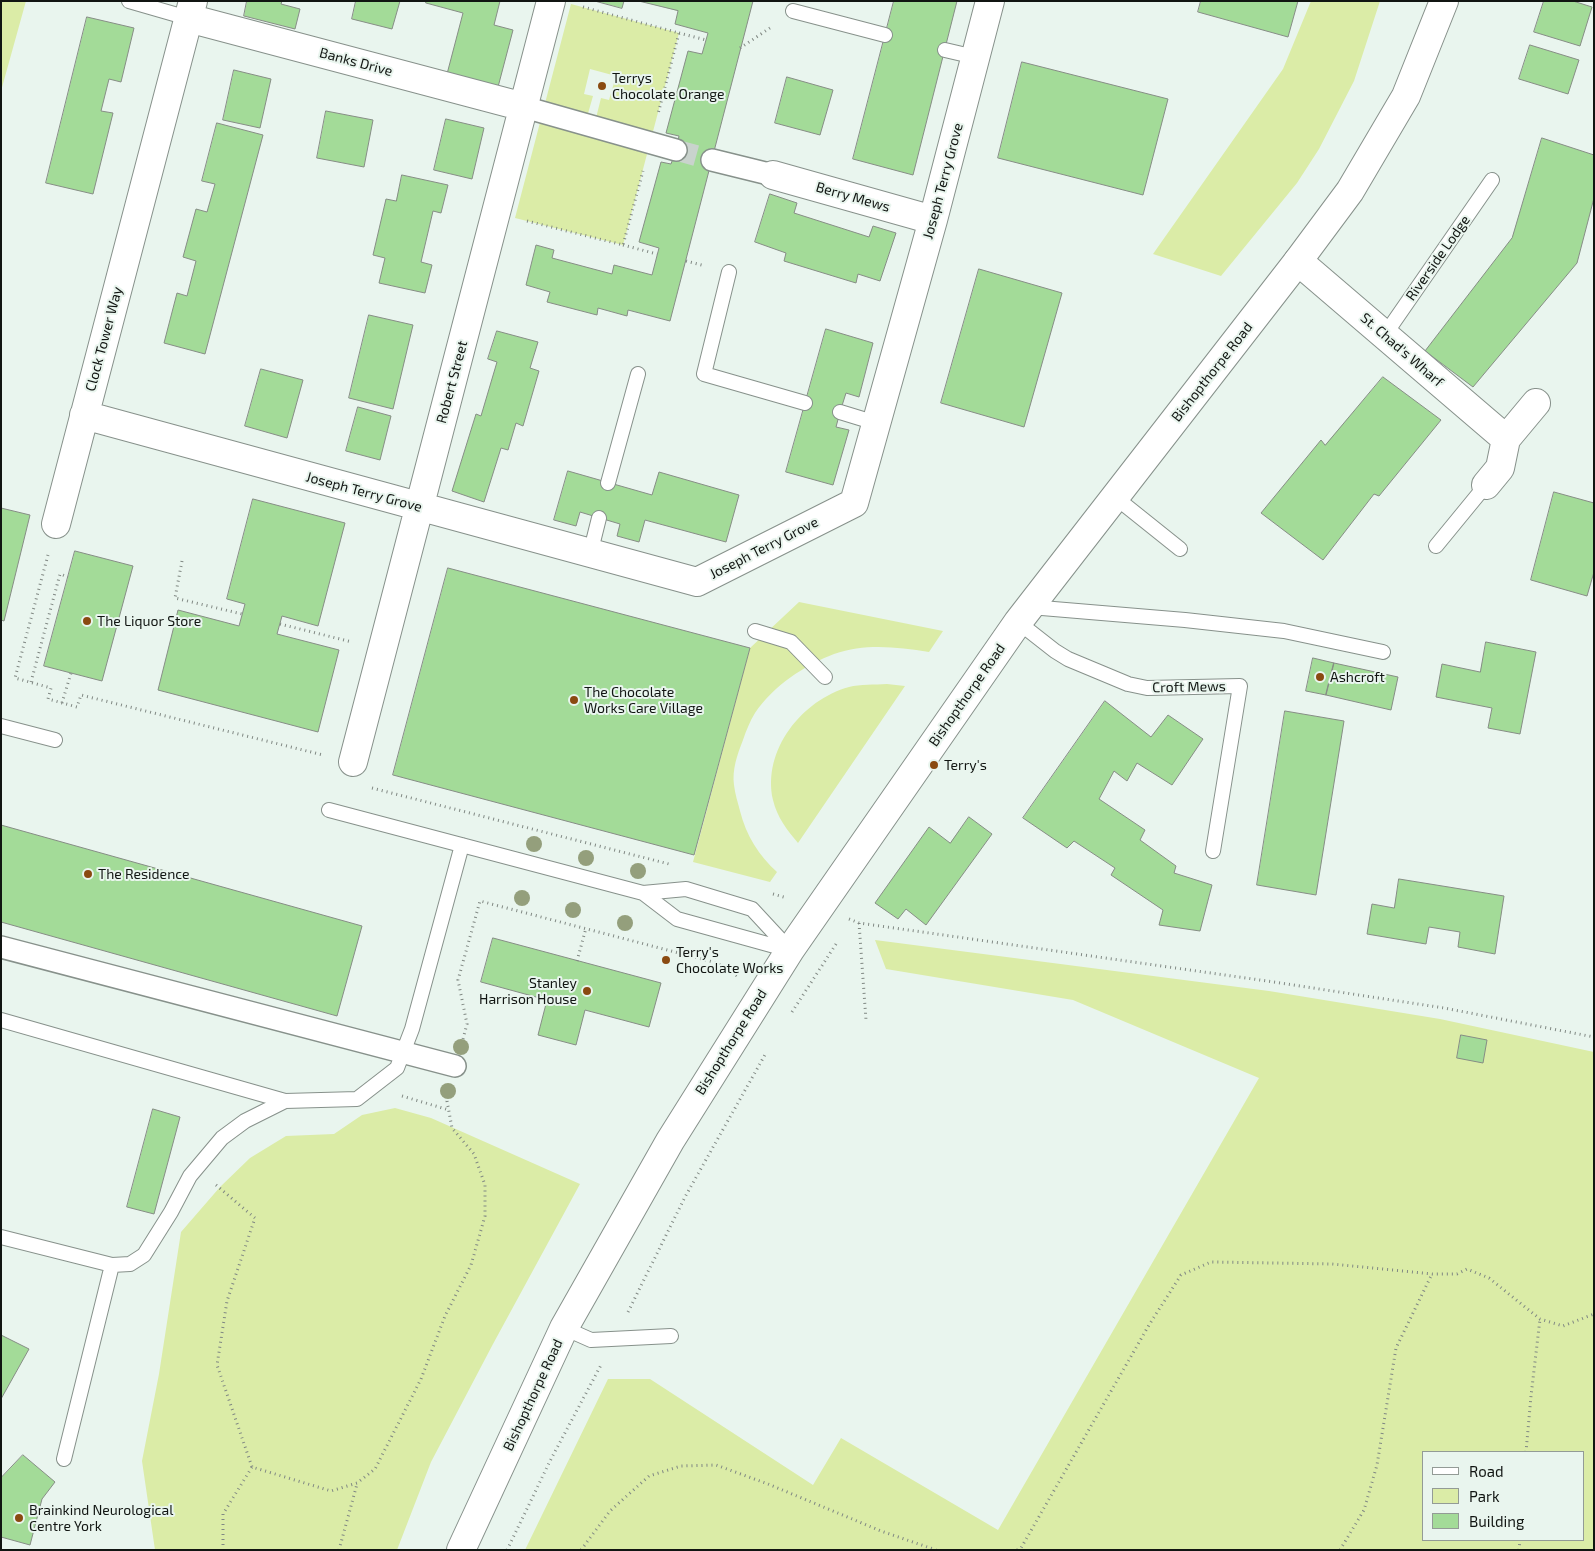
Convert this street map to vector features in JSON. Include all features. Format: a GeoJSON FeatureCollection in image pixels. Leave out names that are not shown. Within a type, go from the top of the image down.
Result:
{"type":"FeatureCollection","features":[{"type":"Feature","properties":{"kind":"street","name":"Robert Street"},"geometry":{"type":"LineString","coordinates":[[353,762],[551,1]]}},
{"type":"Feature","properties":{"kind":"street","name":"Joseph Terry Grove"},"geometry":{"type":"LineString","coordinates":[[84,415],[696,582],[854,503],[933,220],[990,1]]}},
{"type":"Feature","properties":{"kind":"street","name":"Bishopthorpe Road"},"geometry":{"type":"LineString","coordinates":[[461,1550],[564,1328],[670,1141],[762,992],[1024,614],[1298,261],[1350,191],[1406,96],[1444,1]]}},
{"type":"Feature","properties":{"kind":"street","name":"Banks Drive"},"geometry":{"type":"LineString","coordinates":[[190,9],[524,107]]}},
{"type":"Feature","properties":{"kind":"street","name":"Clock Tower Way"},"geometry":{"type":"LineString","coordinates":[[56,524],[190,9]]}},
{"type":"Feature","properties":{"kind":"street"},"geometry":{"type":"LineString","coordinates":[[524,107],[676,150]]}},
{"type":"Feature","properties":{"kind":"street"},"geometry":{"type":"LineString","coordinates":[[712,160],[773,175]]}},
{"type":"Feature","properties":{"kind":"street","name":"Berry Mews"},"geometry":{"type":"LineString","coordinates":[[773,175],[933,220]]}},
{"type":"Feature","properties":{"kind":"street","name":"St. Chad's Wharf"},"geometry":{"type":"LineString","coordinates":[[1298,261],[1506,439]]}},
{"type":"Feature","properties":{"kind":"street"},"geometry":{"type":"LineString","coordinates":[[1486,486],[1500,468],[1506,439],[1536,403]]}},
{"type":"Feature","properties":{"kind":"street"},"geometry":{"type":"LineString","coordinates":[[1,947],[455,1066]]}},
{"type":"Feature","properties":{"kind":"lane"},"geometry":{"type":"LineString","coordinates":[[128,1],[190,9]]}},
{"type":"Feature","properties":{"kind":"lane"},"geometry":{"type":"LineString","coordinates":[[792,11],[885,35]]}},
{"type":"Feature","properties":{"kind":"lane"},"geometry":{"type":"LineString","coordinates":[[945,50],[975,58]]}},
{"type":"Feature","properties":{"kind":"lane","name":"Riverside Lodge"},"geometry":{"type":"LineString","coordinates":[[1384,336],[1492,180]]}},
{"type":"Feature","properties":{"kind":"lane"},"geometry":{"type":"LineString","coordinates":[[730,272],[704,374],[805,403]]}},
{"type":"Feature","properties":{"kind":"lane"},"geometry":{"type":"LineString","coordinates":[[608,483],[638,374]]}},
{"type":"Feature","properties":{"kind":"lane"},"geometry":{"type":"LineString","coordinates":[[840,412],[876,423]]}},
{"type":"Feature","properties":{"kind":"lane"},"geometry":{"type":"LineString","coordinates":[[1436,546],[1486,486]]}},
{"type":"Feature","properties":{"kind":"lane"},"geometry":{"type":"LineString","coordinates":[[1115,497],[1180,549]]}},
{"type":"Feature","properties":{"kind":"lane"},"geometry":{"type":"LineString","coordinates":[[590,554],[599,518]]}},
{"type":"Feature","properties":{"kind":"lane"},"geometry":{"type":"LineString","coordinates":[[1024,614],[1185,620],[1284,631],[1383,652]]}},
{"type":"Feature","properties":{"kind":"lane","name":"Croft Mews"},"geometry":{"type":"LineString","coordinates":[[1024,614],[1055,652],[1128,684],[1147,688],[1240,686],[1213,851]]}},
{"type":"Feature","properties":{"kind":"lane"},"geometry":{"type":"LineString","coordinates":[[755,631],[791,642],[825,677]]}},
{"type":"Feature","properties":{"kind":"lane"},"geometry":{"type":"LineString","coordinates":[[1,726],[54,740]]}},
{"type":"Feature","properties":{"kind":"lane"},"geometry":{"type":"LineString","coordinates":[[329,810],[643,893],[686,889],[752,909],[790,950]]}},
{"type":"Feature","properties":{"kind":"lane"},"geometry":{"type":"LineString","coordinates":[[1,1020],[285,1101],[358,1099],[397,1068],[404,1053],[462,845]]}},
{"type":"Feature","properties":{"kind":"lane"},"geometry":{"type":"LineString","coordinates":[[643,893],[678,919],[790,950]]}},
{"type":"Feature","properties":{"kind":"lane"},"geometry":{"type":"LineString","coordinates":[[1,1236],[112,1266],[130,1264],[144,1255],[171,1212],[190,1176],[222,1138],[245,1121],[285,1101]]}},
{"type":"Feature","properties":{"kind":"lane"},"geometry":{"type":"LineString","coordinates":[[64,1459],[112,1266]]}},
{"type":"Feature","properties":{"kind":"lane"},"geometry":{"type":"LineString","coordinates":[[564,1328],[591,1340],[671,1336]]}},
{"type":"Feature","properties":{"kind":"path"},"geometry":{"type":"LineString","coordinates":[[740,48],[792,11]]}},
{"type":"Feature","properties":{"kind":"path"},"geometry":{"type":"LineString","coordinates":[[679,33],[706,40]]}},
{"type":"Feature","properties":{"kind":"path"},"geometry":{"type":"LineString","coordinates":[[623,245],[657,254]]}},
{"type":"Feature","properties":{"kind":"path"},"geometry":{"type":"LineString","coordinates":[[56,524],[16,678],[51,688],[48,700],[78,707],[81,695],[353,762],[368,766],[363,786],[671,864]]}},
{"type":"Feature","properties":{"kind":"path"},"geometry":{"type":"LineString","coordinates":[[182,561],[174,598],[242,614]]}},
{"type":"Feature","properties":{"kind":"path"},"geometry":{"type":"LineString","coordinates":[[31,682],[60,574],[68,577]]}},
{"type":"Feature","properties":{"kind":"path"},"geometry":{"type":"LineString","coordinates":[[280,624],[382,649]]}},
{"type":"Feature","properties":{"kind":"path"},"geometry":{"type":"LineString","coordinates":[[62,703],[71,673]]}},
{"type":"Feature","properties":{"kind":"path"},"geometry":{"type":"LineString","coordinates":[[764,891],[819,908],[858,924],[1444,1008],[1594,1037]]}},
{"type":"Feature","properties":{"kind":"path"},"geometry":{"type":"LineString","coordinates":[[252,1468],[330,1491],[358,1484],[375,1469],[420,1379],[444,1316],[471,1265],[485,1216],[485,1185],[474,1154],[452,1128],[448,1091],[467,1024],[458,980],[480,901],[717,963],[762,992]]}},
{"type":"Feature","properties":{"kind":"path"},"geometry":{"type":"LineString","coordinates":[[847,928],[852,920]]}},
{"type":"Feature","properties":{"kind":"path"},"geometry":{"type":"LineString","coordinates":[[858,924],[866,1020]]}},
{"type":"Feature","properties":{"kind":"path"},"geometry":{"type":"LineString","coordinates":[[577,961],[586,928]]}},
{"type":"Feature","properties":{"kind":"path"},"geometry":{"type":"LineString","coordinates":[[788,1018],[837,943]]}},
{"type":"Feature","properties":{"kind":"path"},"geometry":{"type":"LineString","coordinates":[[507,1550],[550,1461],[615,1339],[685,1197],[768,1049]]}},
{"type":"Feature","properties":{"kind":"path"},"geometry":{"type":"LineString","coordinates":[[373,1087],[449,1110]]}},
{"type":"Feature","properties":{"kind":"path"},"geometry":{"type":"LineString","coordinates":[[197,1169],[255,1218],[227,1301],[217,1365],[252,1468]]}},
{"type":"Feature","properties":{"kind":"path"},"geometry":{"type":"LineString","coordinates":[[1017,1550],[1021,1548],[1149,1325],[1181,1276],[1211,1262],[1332,1264],[1432,1274],[1457,1274],[1467,1269],[1489,1278],[1540,1319],[1564,1326],[1594,1314]]}},
{"type":"Feature","properties":{"kind":"path"},"geometry":{"type":"LineString","coordinates":[[1340,1550],[1364,1510],[1377,1465],[1396,1348],[1432,1274]]}},
{"type":"Feature","properties":{"kind":"path"},"geometry":{"type":"LineString","coordinates":[[1526,1451],[1540,1319]]}},
{"type":"Feature","properties":{"kind":"path"},"geometry":{"type":"LineString","coordinates":[[581,1550],[610,1511],[648,1476],[681,1466],[716,1466],[768,1484],[881,1531],[936,1550]]}},
{"type":"Feature","properties":{"kind":"path"},"geometry":{"type":"LineString","coordinates":[[223,1550],[223,1514],[252,1468]]}},
{"type":"Feature","properties":{"kind":"path"},"geometry":{"type":"LineString","coordinates":[[339,1550],[358,1484]]}},
{"type":"Feature","properties":{"kind":"green space"},"geometry":{"type":"Polygon","coordinates":[[[1,1],[26,1],[1,91],[1,1]]]}},
{"type":"Feature","properties":{"kind":"green space"},"geometry":{"type":"Polygon","coordinates":[[[1311,1],[1380,1],[1354,81],[1319,149],[1297,183],[1221,276],[1153,254],[1283,69],[1311,1]]]}},
{"type":"Feature","properties":{"kind":"green space"},"geometry":{"type":"Polygon","coordinates":[[[571,4],[679,33],[623,245],[515,218],[571,4]],[[590,69],[584,94],[593,96],[585,124],[594,126],[601,98],[609,100],[616,76],[590,69]]]}},
{"type":"Feature","properties":{"kind":"green space"},"geometry":{"type":"Polygon","coordinates":[[[799,602],[943,631],[929,652],[870,647],[834,654],[790,677],[762,703],[755,713],[737,757],[734,768],[734,785],[743,820],[750,837],[764,859],[777,872],[770,882],[693,862],[750,648],[799,602]]]}},
{"type":"Feature","properties":{"kind":"green space"},"geometry":{"type":"Polygon","coordinates":[[[887,684],[905,686],[798,843],[783,823],[773,800],[771,781],[774,763],[780,746],[789,730],[801,715],[816,703],[849,687],[887,684]]]}},
{"type":"Feature","properties":{"kind":"green space"},"geometry":{"type":"Polygon","coordinates":[[[875,940],[1269,991],[1440,1019],[1594,1052],[1594,1550],[525,1550],[608,1379],[650,1379],[813,1485],[841,1438],[998,1530],[1259,1078],[1073,1000],[886,969],[875,940]]]}},
{"type":"Feature","properties":{"kind":"green space"},"geometry":{"type":"Polygon","coordinates":[[[395,1108],[431,1118],[580,1184],[431,1462],[397,1550],[155,1550],[142,1461],[159,1374],[181,1232],[220,1187],[250,1158],[286,1136],[334,1134],[362,1115],[395,1108]]]}},
{"type":"Feature","properties":{"kind":"building"},"geometry":{"type":"Polygon","coordinates":[[[247,1],[282,1],[281,4],[300,9],[295,29],[244,16],[247,1]]]}},
{"type":"Feature","properties":{"kind":"building"},"geometry":{"type":"Polygon","coordinates":[[[356,1],[400,1],[392,29],[352,19],[356,1]]]}},
{"type":"Feature","properties":{"kind":"building"},"geometry":{"type":"Polygon","coordinates":[[[426,1],[500,1],[494,25],[513,30],[498,87],[447,74],[463,13],[426,3],[426,1]]]}},
{"type":"Feature","properties":{"kind":"building"},"geometry":{"type":"Polygon","coordinates":[[[595,1],[624,1],[622,8],[595,1]]]}},
{"type":"Feature","properties":{"kind":"building"},"geometry":{"type":"Polygon","coordinates":[[[639,1],[753,1],[670,321],[628,310],[627,316],[598,308],[597,315],[547,302],[550,292],[526,285],[536,245],[554,250],[552,258],[612,274],[614,265],[652,275],[659,248],[639,242],[661,162],[671,164],[676,150],[679,136],[666,133],[688,51],[702,54],[708,33],[675,24],[678,11],[639,1]]]}},
{"type":"Feature","properties":{"kind":"building"},"geometry":{"type":"Polygon","coordinates":[[[894,1],[957,1],[913,175],[853,159],[894,1]]]}},
{"type":"Feature","properties":{"kind":"building"},"geometry":{"type":"Polygon","coordinates":[[[1201,1],[1298,1],[1288,37],[1198,12],[1201,1]]]}},
{"type":"Feature","properties":{"kind":"building"},"geometry":{"type":"Polygon","coordinates":[[[1544,1],[1573,1],[1592,7],[1580,46],[1534,32],[1544,1]]]}},
{"type":"Feature","properties":{"kind":"building"},"geometry":{"type":"Polygon","coordinates":[[[87,17],[134,28],[121,82],[109,79],[101,111],[113,113],[93,194],[46,183],[87,17]]]}},
{"type":"Feature","properties":{"kind":"building"},"geometry":{"type":"Polygon","coordinates":[[[1530,45],[1579,60],[1568,94],[1519,79],[1530,45]]]}},
{"type":"Feature","properties":{"kind":"building"},"geometry":{"type":"Polygon","coordinates":[[[1022,62],[1168,99],[1143,195],[998,158],[1022,62]]]}},
{"type":"Feature","properties":{"kind":"building"},"geometry":{"type":"Polygon","coordinates":[[[234,70],[271,79],[260,128],[223,120],[234,70]]]}},
{"type":"Feature","properties":{"kind":"building"},"geometry":{"type":"Polygon","coordinates":[[[787,77],[833,90],[820,135],[775,123],[787,77]]]}},
{"type":"Feature","properties":{"kind":"building"},"geometry":{"type":"Polygon","coordinates":[[[326,111],[373,120],[364,167],[317,158],[326,111]]]}},
{"type":"Feature","properties":{"kind":"building"},"geometry":{"type":"Polygon","coordinates":[[[446,119],[484,128],[472,179],[434,170],[446,119]]]}},
{"type":"Feature","properties":{"kind":"building"},"geometry":{"type":"Polygon","coordinates":[[[217,123],[263,135],[205,354],[164,343],[177,293],[187,296],[196,261],[183,257],[196,209],[207,212],[215,184],[202,181],[217,123]]]}},
{"type":"Feature","properties":{"kind":"building"},"geometry":{"type":"Polygon","coordinates":[[[1542,138],[1594,155],[1594,198],[1577,263],[1473,387],[1425,351],[1512,238],[1542,138]]]}},
{"type":"Feature","properties":{"kind":"building"},"geometry":{"type":"Polygon","coordinates":[[[402,175],[448,185],[441,213],[433,211],[421,262],[432,265],[425,293],[379,283],[385,258],[373,255],[386,199],[396,201],[402,175]]]}},
{"type":"Feature","properties":{"kind":"building"},"geometry":{"type":"Polygon","coordinates":[[[770,194],[797,203],[794,213],[869,237],[873,226],[896,233],[880,281],[858,274],[856,283],[784,261],[786,253],[755,242],[770,194]]]}},
{"type":"Feature","properties":{"kind":"building"},"geometry":{"type":"Polygon","coordinates":[[[979,269],[1062,293],[1024,427],[941,403],[979,269]]]}},
{"type":"Feature","properties":{"kind":"building"},"geometry":{"type":"Polygon","coordinates":[[[369,315],[413,325],[393,409],[349,398],[369,315]]]}},
{"type":"Feature","properties":{"kind":"building"},"geometry":{"type":"Polygon","coordinates":[[[826,329],[873,343],[859,397],[846,393],[840,412],[836,427],[849,430],[833,485],[786,472],[826,329]]]}},
{"type":"Feature","properties":{"kind":"building"},"geometry":{"type":"Polygon","coordinates":[[[497,331],[538,342],[530,368],[539,371],[523,426],[516,423],[508,450],[501,448],[484,502],[452,491],[476,414],[481,416],[497,362],[488,359],[497,331]]]}},
{"type":"Feature","properties":{"kind":"building"},"geometry":{"type":"Polygon","coordinates":[[[261,369],[303,380],[287,438],[245,426],[261,369]]]}},
{"type":"Feature","properties":{"kind":"building"},"geometry":{"type":"Polygon","coordinates":[[[1383,377],[1441,420],[1379,496],[1374,494],[1323,560],[1261,513],[1321,440],[1325,445],[1383,377]]]}},
{"type":"Feature","properties":{"kind":"building"},"geometry":{"type":"Polygon","coordinates":[[[358,407],[391,416],[380,460],[346,451],[358,407]]]}},
{"type":"Feature","properties":{"kind":"building"},"geometry":{"type":"Polygon","coordinates":[[[568,471],[652,495],[659,472],[739,495],[726,542],[645,520],[639,542],[617,536],[620,524],[580,512],[576,526],[554,520],[568,471]]]}},
{"type":"Feature","properties":{"kind":"building"},"geometry":{"type":"Polygon","coordinates":[[[1554,492],[1594,503],[1594,572],[1587,596],[1531,580],[1554,492]]]}},
{"type":"Feature","properties":{"kind":"building"},"geometry":{"type":"Polygon","coordinates":[[[253,499],[345,523],[318,626],[282,616],[277,634],[339,650],[318,732],[158,690],[178,610],[239,626],[245,604],[227,599],[253,499]]]}},
{"type":"Feature","properties":{"kind":"building"},"geometry":{"type":"Polygon","coordinates":[[[1,508],[30,515],[4,621],[1,620],[1,508]]]}},
{"type":"Feature","properties":{"kind":"building","name":"The Liquor Store"},"geometry":{"type":"Polygon","coordinates":[[[75,551],[133,566],[102,681],[44,666],[75,551]]]}},
{"type":"Feature","properties":{"kind":"building","name":"The Chocolate Works Care Village"},"geometry":{"type":"Polygon","coordinates":[[[448,568],[750,648],[694,855],[393,775],[448,568]]]}},
{"type":"Feature","properties":{"kind":"building"},"geometry":{"type":"Polygon","coordinates":[[[1486,642],[1536,652],[1520,734],[1488,728],[1492,708],[1436,697],[1442,664],[1480,672],[1486,642]]]}},
{"type":"Feature","properties":{"kind":"building","name":"Ashcroft"},"geometry":{"type":"Polygon","coordinates":[[[1313,658],[1334,663],[1326,695],[1306,691],[1313,658]]]}},
{"type":"Feature","properties":{"kind":"building"},"geometry":{"type":"Polygon","coordinates":[[[1334,663],[1398,677],[1391,710],[1326,695],[1334,663]]]}},
{"type":"Feature","properties":{"kind":"building"},"geometry":{"type":"Polygon","coordinates":[[[1105,701],[1151,737],[1168,715],[1203,739],[1172,785],[1137,763],[1127,781],[1114,771],[1099,799],[1145,830],[1140,840],[1176,866],[1174,873],[1212,885],[1200,931],[1159,925],[1163,910],[1111,875],[1115,868],[1074,841],[1067,848],[1023,818],[1105,701]]]}},
{"type":"Feature","properties":{"kind":"building"},"geometry":{"type":"Polygon","coordinates":[[[1285,711],[1344,721],[1316,895],[1257,885],[1285,711]]]}},
{"type":"Feature","properties":{"kind":"building"},"geometry":{"type":"Polygon","coordinates":[[[969,817],[992,834],[926,925],[906,909],[898,919],[875,903],[929,827],[950,843],[969,817]]]}},
{"type":"Feature","properties":{"kind":"building","name":"The Residence"},"geometry":{"type":"Polygon","coordinates":[[[1,825],[362,926],[337,1016],[1,922],[1,825]]]}},
{"type":"Feature","properties":{"kind":"building"},"geometry":{"type":"Polygon","coordinates":[[[1399,879],[1504,896],[1495,954],[1458,947],[1460,932],[1429,927],[1426,944],[1367,934],[1372,904],[1394,908],[1399,879]]]}},
{"type":"Feature","properties":{"kind":"building","name":"Stanley Harrison House"},"geometry":{"type":"Polygon","coordinates":[[[493,938],[661,983],[649,1027],[585,1010],[576,1045],[538,1035],[547,1000],[481,982],[493,938]]]}},
{"type":"Feature","properties":{"kind":"building"},"geometry":{"type":"Polygon","coordinates":[[[1461,1035],[1487,1040],[1483,1063],[1457,1058],[1461,1035]]]}},
{"type":"Feature","properties":{"kind":"building"},"geometry":{"type":"Polygon","coordinates":[[[153,1109],[180,1117],[154,1214],[127,1207],[153,1109]]]}},
{"type":"Feature","properties":{"kind":"building"},"geometry":{"type":"Polygon","coordinates":[[[1,1335],[29,1349],[1,1399],[1,1335]]]}},
{"type":"Feature","properties":{"kind":"building","name":"Brainkind Neurological Centre York"},"geometry":{"type":"Polygon","coordinates":[[[23,1455],[55,1482],[42,1499],[30,1545],[1,1537],[1,1478],[23,1455]]]}},
{"type":"Feature","properties":{"kind":"tunnel"},"geometry":{"type":"LineString","coordinates":[[676,150],[712,160]]}},
{"type":"Feature","properties":{"kind":"place","name":"Terrys Chocolate Orange"},"geometry":{"type":"Point","coordinates":[602,86]}},
{"type":"Feature","properties":{"kind":"place","name":"The Liquor Store"},"geometry":{"type":"Point","coordinates":[87,621]}},
{"type":"Feature","properties":{"kind":"place","name":"Ashcroft"},"geometry":{"type":"Point","coordinates":[1320,677]}},
{"type":"Feature","properties":{"kind":"place","name":"The Chocolate Works Care Village"},"geometry":{"type":"Point","coordinates":[574,700]}},
{"type":"Feature","properties":{"kind":"place","name":"Terry's"},"geometry":{"type":"Point","coordinates":[934,765]}},
{"type":"Feature","properties":{"kind":"place","name":"The Residence"},"geometry":{"type":"Point","coordinates":[88,874]}},
{"type":"Feature","properties":{"kind":"place","name":"Terry's Chocolate Works"},"geometry":{"type":"Point","coordinates":[666,960]}},
{"type":"Feature","properties":{"kind":"place","name":"Stanley Harrison House"},"geometry":{"type":"Point","coordinates":[587,991]}},
{"type":"Feature","properties":{"kind":"place","name":"Brainkind Neurological Centre York"},"geometry":{"type":"Point","coordinates":[19,1518]}}]}
